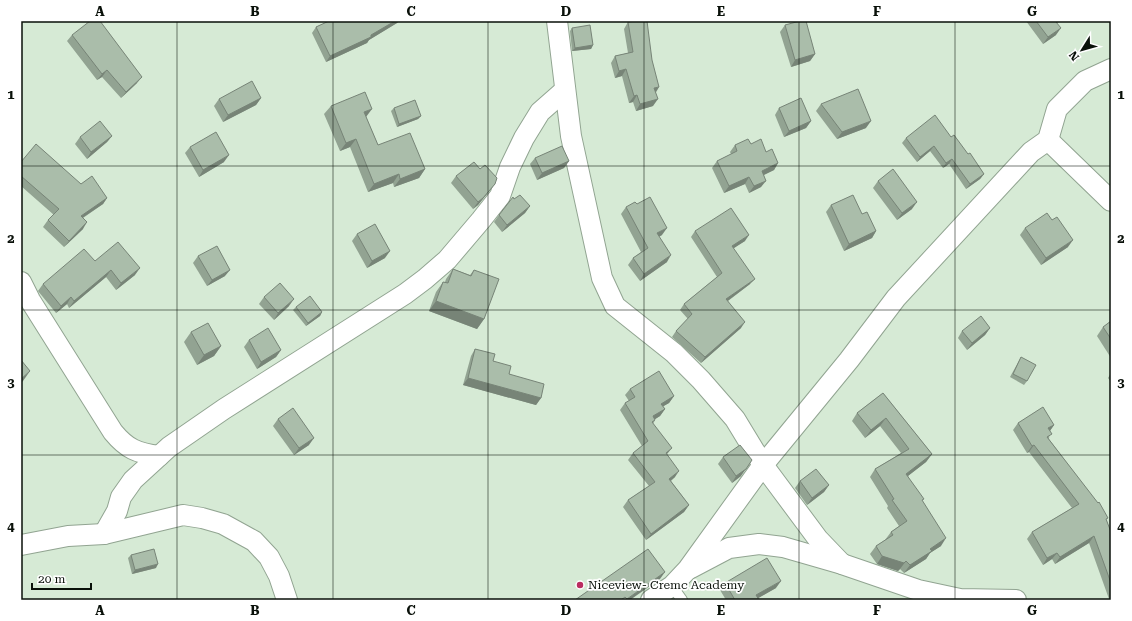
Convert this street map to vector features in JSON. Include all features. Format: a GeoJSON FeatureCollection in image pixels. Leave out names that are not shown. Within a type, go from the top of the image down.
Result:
{"type":"FeatureCollection","features":[{"type":"Feature","properties":{"kind":"street"},"geometry":{"type":"LineString","coordinates":[[557,21],[571,136],[602,278],[615,306],[674,353],[701,380],[735,420],[763,465],[818,539],[842,564]]}},
{"type":"Feature","properties":{"kind":"street"},"geometry":{"type":"LineString","coordinates":[[651,600],[677,593],[688,569],[763,465],[849,360],[896,298],[1031,152],[1048,140],[1057,109],[1085,81],[1111,69]]}},
{"type":"Feature","properties":{"kind":"street"},"geometry":{"type":"LineString","coordinates":[[104,534],[117,511],[121,497],[133,480],[169,447],[224,408],[405,294],[447,260],[500,196],[510,167],[524,138],[540,112],[565,90]]}},
{"type":"Feature","properties":{"kind":"street"},"geometry":{"type":"LineString","coordinates":[[1048,140],[1111,201]]}},
{"type":"Feature","properties":{"kind":"street"},"geometry":{"type":"LineString","coordinates":[[21,282],[30,300],[113,432],[128,447],[142,454],[159,456]]}},
{"type":"Feature","properties":{"kind":"street"},"geometry":{"type":"LineString","coordinates":[[21,545],[68,536],[104,534],[183,514],[223,524],[254,541],[269,557],[279,576],[287,600]]}},
{"type":"Feature","properties":{"kind":"street"},"geometry":{"type":"LineString","coordinates":[[688,569],[729,548],[759,544],[783,547],[842,564],[918,590],[960,599],[1016,600]]}},
{"type":"Feature","properties":{"kind":"building"},"geometry":{"type":"Polygon","coordinates":[[[90,21],[100,21],[142,77],[126,92],[107,70],[102,74],[72,35],[90,21]]]}},
{"type":"Feature","properties":{"kind":"building"},"geometry":{"type":"Polygon","coordinates":[[[329,21],[395,21],[371,35],[371,37],[330,56],[316,27],[329,21]]]}},
{"type":"Feature","properties":{"kind":"building"},"geometry":{"type":"Polygon","coordinates":[[[647,21],[652,60],[659,87],[654,88],[658,99],[640,104],[637,95],[634,96],[626,69],[619,71],[615,56],[633,52],[628,22],[647,21]]]}},
{"type":"Feature","properties":{"kind":"building"},"geometry":{"type":"Polygon","coordinates":[[[806,21],[815,54],[795,60],[785,25],[806,21]]]}},
{"type":"Feature","properties":{"kind":"building"},"geometry":{"type":"Polygon","coordinates":[[[1036,21],[1057,21],[1056,22],[1061,28],[1048,37],[1036,21]]]}},
{"type":"Feature","properties":{"kind":"building"},"geometry":{"type":"Polygon","coordinates":[[[590,25],[593,45],[575,48],[572,28],[590,25]]]}},
{"type":"Feature","properties":{"kind":"building"},"geometry":{"type":"Polygon","coordinates":[[[252,81],[261,98],[228,115],[219,99],[252,81]]]}},
{"type":"Feature","properties":{"kind":"building"},"geometry":{"type":"Polygon","coordinates":[[[858,89],[871,121],[842,132],[821,104],[858,89]]]}},
{"type":"Feature","properties":{"kind":"building"},"geometry":{"type":"Polygon","coordinates":[[[365,92],[372,109],[364,112],[378,145],[410,133],[425,169],[400,179],[399,174],[374,184],[356,139],[346,143],[331,106],[365,92]]]}},
{"type":"Feature","properties":{"kind":"building"},"geometry":{"type":"Polygon","coordinates":[[[801,98],[811,121],[789,131],[779,108],[801,98]]]}},
{"type":"Feature","properties":{"kind":"building"},"geometry":{"type":"Polygon","coordinates":[[[415,100],[421,116],[399,124],[394,108],[415,100]]]}},
{"type":"Feature","properties":{"kind":"building"},"geometry":{"type":"Polygon","coordinates":[[[935,115],[951,137],[954,135],[968,154],[970,153],[984,174],[970,184],[952,159],[946,163],[934,146],[920,157],[906,138],[935,115]]]}},
{"type":"Feature","properties":{"kind":"building"},"geometry":{"type":"Polygon","coordinates":[[[100,121],[112,136],[91,152],[80,137],[100,121]]]}},
{"type":"Feature","properties":{"kind":"building"},"geometry":{"type":"Polygon","coordinates":[[[216,132],[229,155],[203,170],[190,147],[216,132]]]}},
{"type":"Feature","properties":{"kind":"building"},"geometry":{"type":"Polygon","coordinates":[[[748,139],[751,144],[761,139],[766,152],[772,149],[778,163],[762,171],[766,181],[754,186],[749,177],[729,186],[717,161],[737,151],[735,145],[748,139]]]}},
{"type":"Feature","properties":{"kind":"building"},"geometry":{"type":"Polygon","coordinates":[[[36,144],[81,184],[92,176],[107,198],[81,216],[87,222],[69,241],[48,220],[59,209],[21,176],[21,162],[36,144]]]}},
{"type":"Feature","properties":{"kind":"building"},"geometry":{"type":"Polygon","coordinates":[[[562,146],[569,161],[542,173],[535,158],[562,146]]]}},
{"type":"Feature","properties":{"kind":"building"},"geometry":{"type":"Polygon","coordinates":[[[474,162],[480,169],[485,165],[497,178],[495,184],[478,202],[456,176],[474,162]]]}},
{"type":"Feature","properties":{"kind":"building"},"geometry":{"type":"Polygon","coordinates":[[[893,169],[917,202],[902,213],[878,181],[893,169]]]}},
{"type":"Feature","properties":{"kind":"building"},"geometry":{"type":"Polygon","coordinates":[[[520,195],[530,206],[507,225],[499,215],[513,197],[514,199],[520,195]]]}},
{"type":"Feature","properties":{"kind":"building"},"geometry":{"type":"Polygon","coordinates":[[[853,195],[862,214],[867,212],[876,231],[849,244],[831,205],[853,195]]]}},
{"type":"Feature","properties":{"kind":"building"},"geometry":{"type":"Polygon","coordinates":[[[650,197],[667,228],[657,233],[671,255],[644,274],[633,258],[648,248],[626,207],[635,202],[637,204],[650,197]]]}},
{"type":"Feature","properties":{"kind":"building"},"geometry":{"type":"Polygon","coordinates":[[[731,208],[749,235],[732,246],[755,279],[726,299],[745,322],[705,357],[676,331],[692,314],[684,304],[722,273],[695,231],[731,208]]]}},
{"type":"Feature","properties":{"kind":"building"},"geometry":{"type":"Polygon","coordinates":[[[1047,213],[1052,220],[1057,217],[1073,240],[1046,258],[1025,228],[1047,213]]]}},
{"type":"Feature","properties":{"kind":"building"},"geometry":{"type":"Polygon","coordinates":[[[375,224],[390,251],[372,261],[357,234],[375,224]]]}},
{"type":"Feature","properties":{"kind":"building"},"geometry":{"type":"Polygon","coordinates":[[[118,242],[140,268],[121,283],[111,270],[74,301],[71,297],[61,306],[43,284],[84,249],[95,261],[118,242]]]}},
{"type":"Feature","properties":{"kind":"building"},"geometry":{"type":"Polygon","coordinates":[[[217,246],[230,270],[212,280],[198,256],[217,246]]]}},
{"type":"Feature","properties":{"kind":"building"},"geometry":{"type":"Polygon","coordinates":[[[453,269],[471,276],[474,270],[499,279],[484,319],[436,301],[443,282],[448,283],[453,269]]]}},
{"type":"Feature","properties":{"kind":"building"},"geometry":{"type":"Polygon","coordinates":[[[280,283],[294,299],[278,313],[264,297],[280,283]]]}},
{"type":"Feature","properties":{"kind":"building"},"geometry":{"type":"Polygon","coordinates":[[[310,296],[322,312],[308,323],[296,307],[310,296]]]}},
{"type":"Feature","properties":{"kind":"building"},"geometry":{"type":"Polygon","coordinates":[[[981,316],[990,328],[972,343],[962,331],[981,316]]]}},
{"type":"Feature","properties":{"kind":"building"},"geometry":{"type":"Polygon","coordinates":[[[1111,321],[1111,339],[1103,327],[1111,321]]]}},
{"type":"Feature","properties":{"kind":"building"},"geometry":{"type":"Polygon","coordinates":[[[208,323],[221,346],[204,355],[191,332],[208,323]]]}},
{"type":"Feature","properties":{"kind":"building"},"geometry":{"type":"Polygon","coordinates":[[[268,328],[281,350],[261,362],[249,340],[268,328]]]}},
{"type":"Feature","properties":{"kind":"building"},"geometry":{"type":"Polygon","coordinates":[[[475,349],[495,354],[493,361],[511,366],[509,374],[544,384],[541,398],[468,378],[475,349]]]}},
{"type":"Feature","properties":{"kind":"building"},"geometry":{"type":"Polygon","coordinates":[[[1021,357],[1036,365],[1027,381],[1013,374],[1021,357]]]}},
{"type":"Feature","properties":{"kind":"building"},"geometry":{"type":"Polygon","coordinates":[[[21,360],[30,371],[21,379],[21,360]]]}},
{"type":"Feature","properties":{"kind":"building"},"geometry":{"type":"Polygon","coordinates":[[[659,371],[674,396],[661,404],[665,409],[653,416],[655,420],[652,422],[672,448],[666,453],[679,471],[669,479],[689,505],[651,534],[628,500],[655,482],[633,453],[648,441],[625,403],[635,397],[630,389],[659,371]]]}},
{"type":"Feature","properties":{"kind":"building"},"geometry":{"type":"Polygon","coordinates":[[[883,393],[932,454],[906,474],[924,499],[922,500],[946,538],[930,549],[932,551],[910,565],[906,561],[904,563],[882,556],[876,546],[893,535],[891,532],[907,521],[892,500],[894,499],[875,469],[909,449],[886,418],[871,430],[857,413],[883,393]]]}},
{"type":"Feature","properties":{"kind":"building"},"geometry":{"type":"Polygon","coordinates":[[[1043,407],[1054,425],[1048,428],[1052,434],[1047,437],[1098,503],[1099,502],[1108,518],[1106,519],[1111,532],[1111,583],[1094,536],[1060,557],[1057,553],[1047,558],[1032,532],[1079,504],[1034,445],[1032,446],[1018,423],[1043,407]]]}},
{"type":"Feature","properties":{"kind":"building"},"geometry":{"type":"Polygon","coordinates":[[[293,408],[314,438],[299,448],[278,419],[293,408]]]}},
{"type":"Feature","properties":{"kind":"building"},"geometry":{"type":"Polygon","coordinates":[[[740,445],[752,460],[746,469],[736,476],[723,457],[740,445]]]}},
{"type":"Feature","properties":{"kind":"building"},"geometry":{"type":"Polygon","coordinates":[[[816,469],[829,485],[812,498],[800,481],[816,469]]]}},
{"type":"Feature","properties":{"kind":"building"},"geometry":{"type":"Polygon","coordinates":[[[154,549],[158,564],[135,570],[131,555],[154,549]]]}},
{"type":"Feature","properties":{"kind":"building"},"geometry":{"type":"Polygon","coordinates":[[[648,549],[665,572],[627,599],[625,597],[621,600],[575,600],[648,549]]]}},
{"type":"Feature","properties":{"kind":"building"},"geometry":{"type":"Polygon","coordinates":[[[767,558],[781,581],[756,595],[759,600],[735,600],[725,583],[767,558]]]}},
{"type":"Feature","properties":{"kind":"place","name":"Niceview- Cremc Academy"},"geometry":{"type":"Point","coordinates":[580,585]}}]}
